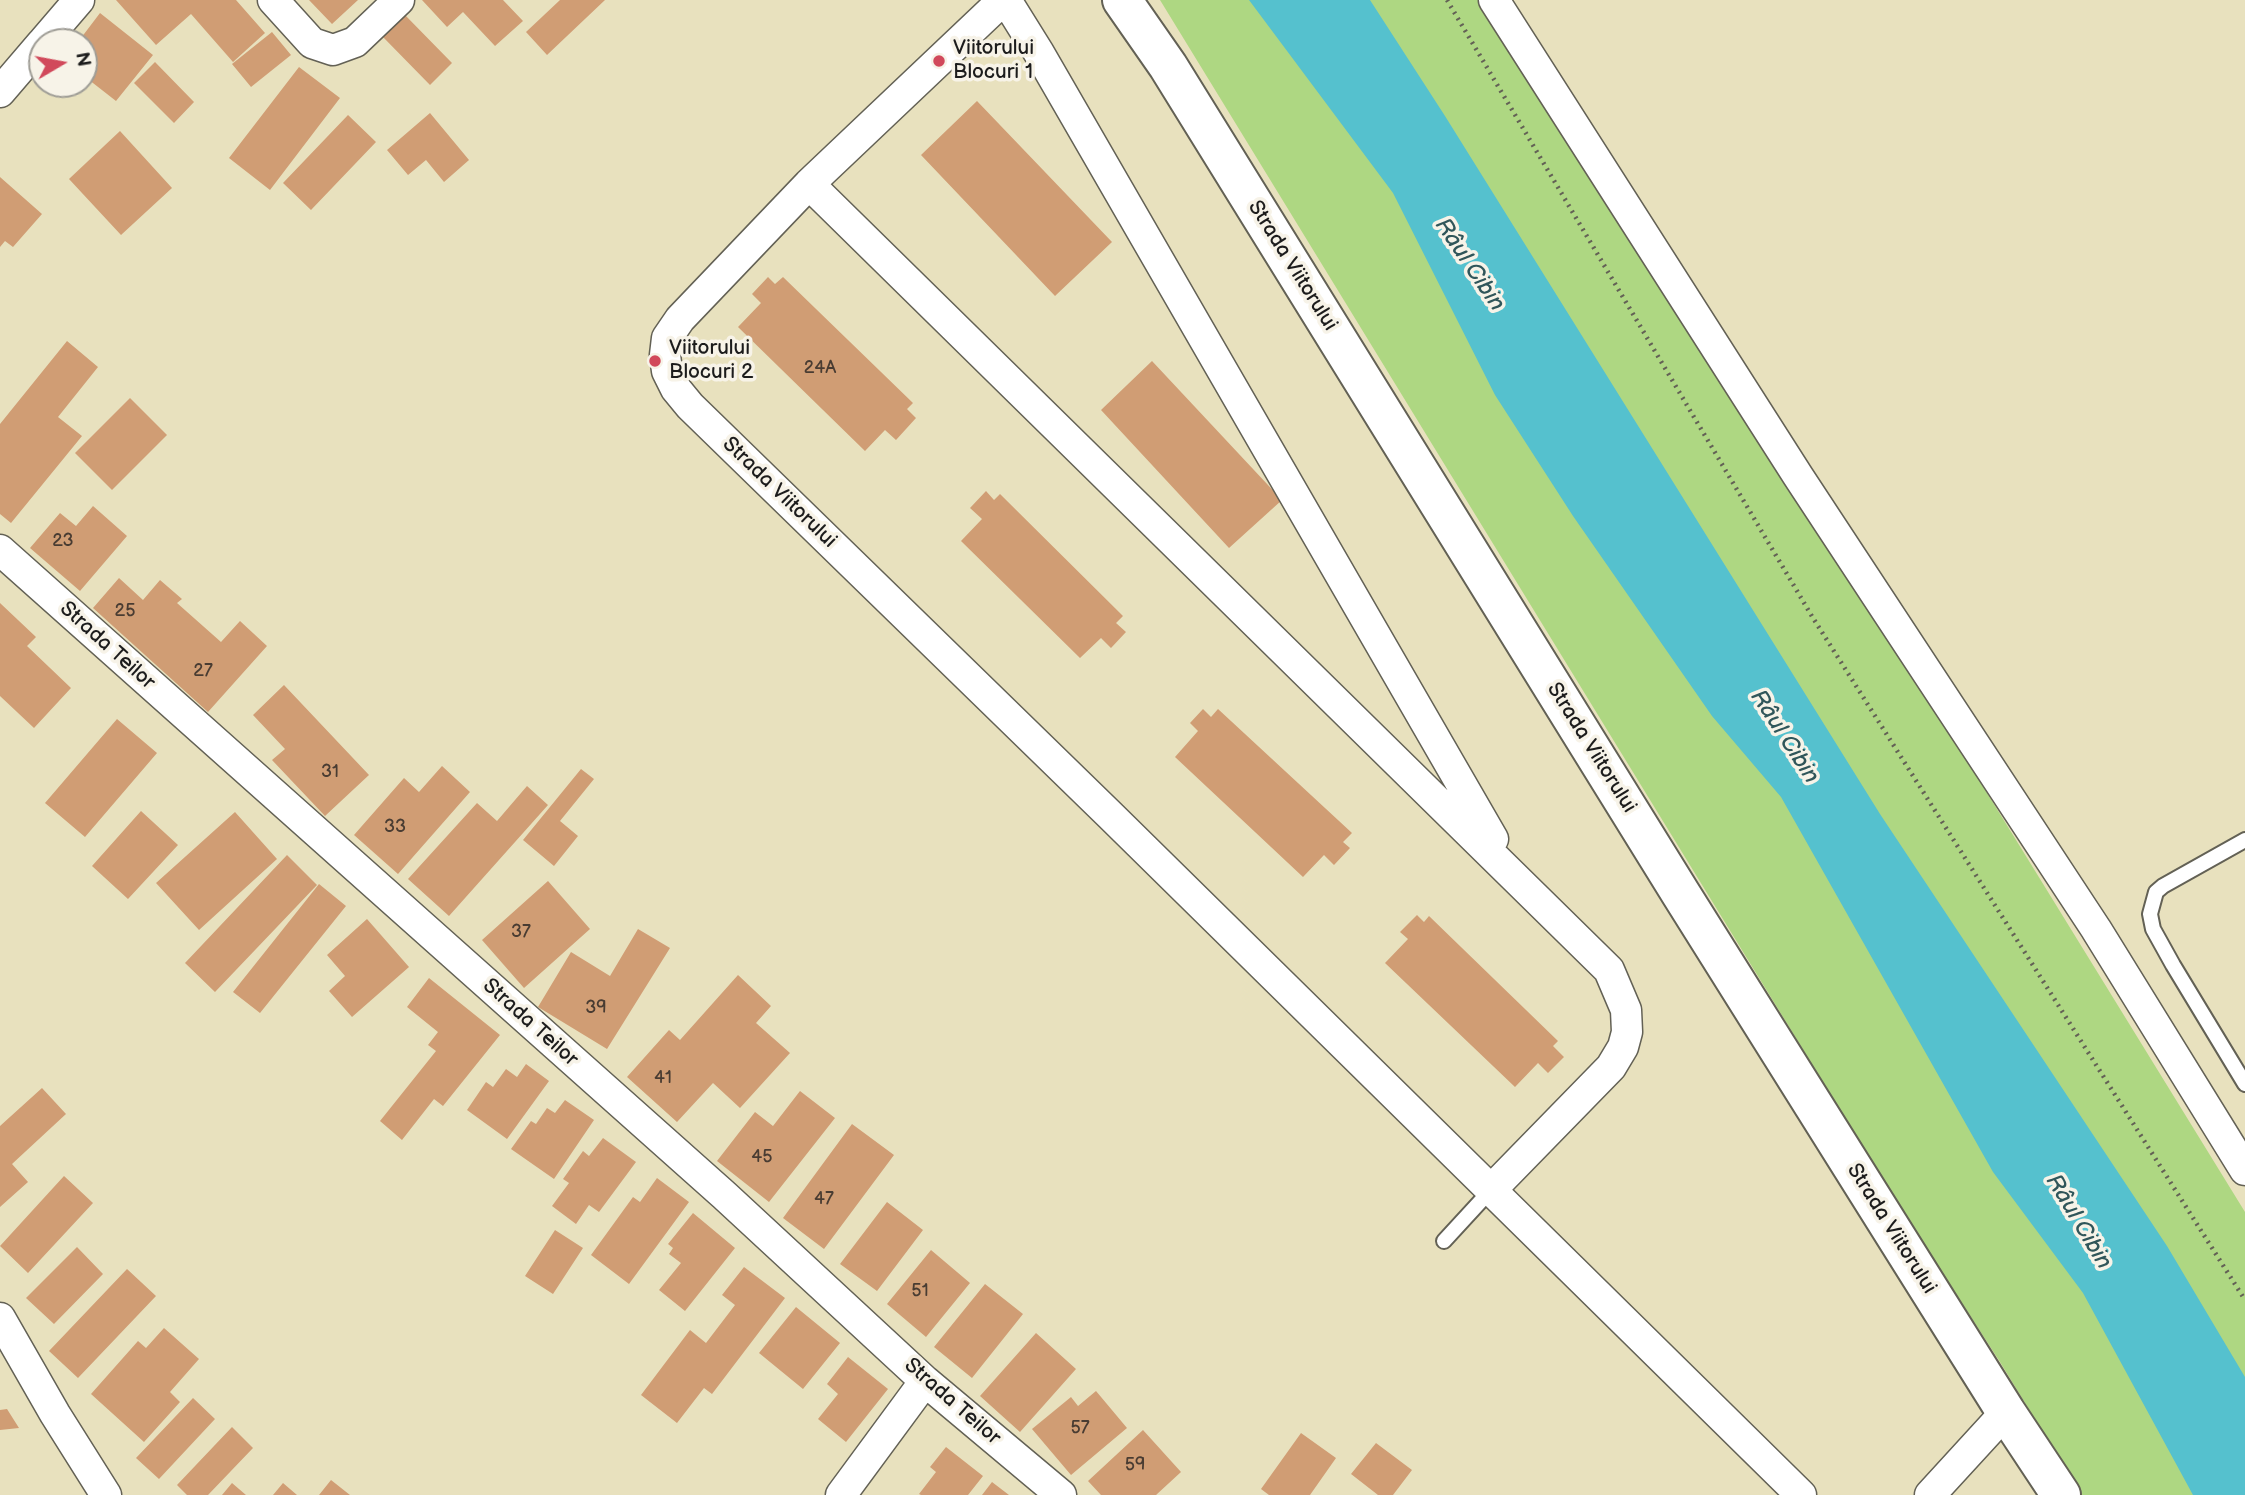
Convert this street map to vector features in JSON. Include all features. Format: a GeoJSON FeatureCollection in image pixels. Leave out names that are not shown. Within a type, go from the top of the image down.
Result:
{"type":"FeatureCollection","features":[{"type":"Feature","properties":{"kind":"street"},"geometry":{"type":"LineString","coordinates":[[56,28],[79,0]]}},
{"type":"Feature","properties":{"kind":"street"},"geometry":{"type":"LineString","coordinates":[[273,0],[312,43],[333,50],[355,42],[400,0]]}},
{"type":"Feature","properties":{"kind":"street"},"geometry":{"type":"LineString","coordinates":[[1005,0],[1039,53],[1512,873]]}},
{"type":"Feature","properties":{"kind":"street","name":"Strada Viitorului"},"geometry":{"type":"LineString","coordinates":[[1005,0],[810,184],[698,299],[667,338],[667,371],[676,389],[690,406],[1801,1495]]}},
{"type":"Feature","properties":{"kind":"street","name":"Strada Viitorului"},"geometry":{"type":"LineString","coordinates":[[1122,0],[1168,66],[1681,894],[2006,1412],[2061,1495]]}},
{"type":"Feature","properties":{"kind":"street"},"geometry":{"type":"LineString","coordinates":[[1494,0],[1798,477],[2096,929],[2245,1170]]}},
{"type":"Feature","properties":{"kind":"street"},"geometry":{"type":"LineString","coordinates":[[0,92],[28,60]]}},
{"type":"Feature","properties":{"kind":"street"},"geometry":{"type":"LineString","coordinates":[[810,184],[1609,970],[1626,1010],[1623,1047],[1611,1067],[1490,1191]]}},
{"type":"Feature","properties":{"kind":"street","name":"Strada Teilor"},"geometry":{"type":"LineString","coordinates":[[0,550],[714,1186],[925,1381],[1061,1495]]}},
{"type":"Feature","properties":{"kind":"street"},"geometry":{"type":"LineString","coordinates":[[0,1318],[55,1414],[106,1495]]}},
{"type":"Feature","properties":{"kind":"street"},"geometry":{"type":"LineString","coordinates":[[841,1495],[925,1381]]}},
{"type":"Feature","properties":{"kind":"street"},"geometry":{"type":"LineString","coordinates":[[1930,1495],[2006,1412]]}},
{"type":"Feature","properties":{"kind":"lane"},"geometry":{"type":"LineString","coordinates":[[2245,840],[2155,892],[2150,914],[2153,929],[2173,965],[2245,1084]]}},
{"type":"Feature","properties":{"kind":"lane"},"geometry":{"type":"LineString","coordinates":[[1444,1241],[1490,1191]]}},
{"type":"Feature","properties":{"kind":"path"},"geometry":{"type":"LineString","coordinates":[[1447,0],[1813,618],[2245,1300]]}},
{"type":"Feature","properties":{"kind":"green space"},"geometry":{"type":"Polygon","coordinates":[[[1160,0],[1499,0],[2245,1212],[2245,1495],[2081,1495],[2000,1362],[1892,1195],[1160,0]]]}},
{"type":"Feature","properties":{"kind":"water","name":"Râul Cibin"},"geometry":{"type":"Polygon","coordinates":[[[1249,0],[1370,0],[1880,814],[2167,1246],[2245,1377],[2245,1495],[2193,1495],[2083,1293],[1993,1172],[1781,797],[1712,716],[1573,516],[1495,395],[1393,193],[1249,0]]]}},
{"type":"Feature","properties":{"kind":"building"},"geometry":{"type":"Polygon","coordinates":[[[116,0],[236,0],[265,33],[233,62],[191,14],[156,45],[116,0]]]}},
{"type":"Feature","properties":{"kind":"building"},"geometry":{"type":"Polygon","coordinates":[[[309,0],[358,0],[332,24],[309,0]]]}},
{"type":"Feature","properties":{"kind":"building"},"geometry":{"type":"Polygon","coordinates":[[[422,0],[503,0],[523,21],[495,46],[463,12],[447,27],[422,0]]]}},
{"type":"Feature","properties":{"kind":"building"},"geometry":{"type":"Polygon","coordinates":[[[560,0],[605,0],[547,55],[526,32],[560,0]]]}},
{"type":"Feature","properties":{"kind":"building"},"geometry":{"type":"Polygon","coordinates":[[[100,13],[153,55],[116,101],[98,87],[98,28],[89,28],[100,13]]]}},
{"type":"Feature","properties":{"kind":"building"},"geometry":{"type":"Polygon","coordinates":[[[405,15],[452,63],[430,85],[383,37],[405,15]]]}},
{"type":"Feature","properties":{"kind":"building"},"geometry":{"type":"Polygon","coordinates":[[[272,32],[291,55],[251,87],[232,64],[272,32]]]}},
{"type":"Feature","properties":{"kind":"building"},"geometry":{"type":"Polygon","coordinates":[[[155,62],[194,102],[174,123],[134,83],[155,62]]]}},
{"type":"Feature","properties":{"kind":"building"},"geometry":{"type":"Polygon","coordinates":[[[299,67],[340,98],[270,190],[229,158],[299,67]]]}},
{"type":"Feature","properties":{"kind":"building"},"geometry":{"type":"Polygon","coordinates":[[[977,101],[1112,242],[1055,296],[921,155],[977,101]]]}},
{"type":"Feature","properties":{"kind":"building"},"geometry":{"type":"Polygon","coordinates":[[[430,113],[469,160],[444,182],[426,160],[408,175],[387,150],[430,113]]]}},
{"type":"Feature","properties":{"kind":"building"},"geometry":{"type":"Polygon","coordinates":[[[348,115],[376,142],[311,210],[283,183],[348,115]]]}},
{"type":"Feature","properties":{"kind":"building"},"geometry":{"type":"Polygon","coordinates":[[[120,131],[172,188],[121,235],[69,179],[120,131]]]}},
{"type":"Feature","properties":{"kind":"building"},"geometry":{"type":"Polygon","coordinates":[[[0,177],[42,214],[13,247],[5,241],[0,247],[0,177]]]}},
{"type":"Feature","properties":{"kind":"building"},"geometry":{"type":"Polygon","coordinates":[[[768,277],[775,284],[783,277],[913,403],[907,409],[916,418],[896,440],[885,430],[865,451],[738,327],[761,303],[752,294],[768,277]]]}},
{"type":"Feature","properties":{"kind":"building"},"geometry":{"type":"Polygon","coordinates":[[[67,341],[98,367],[58,417],[82,436],[11,523],[0,514],[0,424],[67,341]]]}},
{"type":"Feature","properties":{"kind":"building"},"geometry":{"type":"Polygon","coordinates":[[[1152,361],[1282,500],[1229,548],[1101,410],[1152,361]]]}},
{"type":"Feature","properties":{"kind":"building"},"geometry":{"type":"Polygon","coordinates":[[[130,398],[167,435],[112,490],[75,453],[130,398]]]}},
{"type":"Feature","properties":{"kind":"building"},"geometry":{"type":"Polygon","coordinates":[[[986,491],[994,500],[1000,494],[1123,616],[1116,623],[1126,632],[1111,648],[1101,638],[1080,658],[961,541],[982,519],[970,508],[986,491]]]}},
{"type":"Feature","properties":{"kind":"building"},"geometry":{"type":"Polygon","coordinates":[[[93,506],[127,536],[80,591],[30,548],[60,513],[76,526],[93,506]]]}},
{"type":"Feature","properties":{"kind":"building"},"geometry":{"type":"Polygon","coordinates":[[[119,578],[143,600],[160,580],[182,599],[177,603],[221,642],[240,621],[267,646],[208,712],[93,608],[119,578]]]}},
{"type":"Feature","properties":{"kind":"building"},"geometry":{"type":"Polygon","coordinates":[[[0,603],[36,637],[27,646],[71,688],[34,728],[0,696],[0,603]]]}},
{"type":"Feature","properties":{"kind":"building"},"geometry":{"type":"Polygon","coordinates":[[[284,685],[369,775],[325,816],[272,760],[285,749],[253,715],[284,685]]]}},
{"type":"Feature","properties":{"kind":"building"},"geometry":{"type":"Polygon","coordinates":[[[1203,709],[1211,717],[1218,709],[1352,833],[1343,842],[1350,848],[1334,865],[1324,855],[1303,877],[1175,757],[1198,731],[1190,723],[1203,709]]]}},
{"type":"Feature","properties":{"kind":"building"},"geometry":{"type":"Polygon","coordinates":[[[117,719],[157,753],[85,837],[45,803],[117,719]]]}},
{"type":"Feature","properties":{"kind":"building"},"geometry":{"type":"Polygon","coordinates":[[[442,766],[470,792],[398,874],[354,835],[404,778],[419,792],[442,766]]]}},
{"type":"Feature","properties":{"kind":"building"},"geometry":{"type":"Polygon","coordinates":[[[581,769],[594,779],[560,821],[578,836],[554,866],[523,840],[581,769]]]}},
{"type":"Feature","properties":{"kind":"building"},"geometry":{"type":"Polygon","coordinates":[[[527,786],[548,805],[449,916],[408,879],[477,803],[497,821],[527,786]]]}},
{"type":"Feature","properties":{"kind":"building"},"geometry":{"type":"Polygon","coordinates":[[[141,811],[178,845],[128,899],[92,866],[141,811]]]}},
{"type":"Feature","properties":{"kind":"building"},"geometry":{"type":"Polygon","coordinates":[[[235,812],[277,859],[199,930],[156,883],[235,812]]]}},
{"type":"Feature","properties":{"kind":"building"},"geometry":{"type":"Polygon","coordinates":[[[287,855],[317,885],[215,992],[185,963],[287,855]]]}},
{"type":"Feature","properties":{"kind":"building"},"geometry":{"type":"Polygon","coordinates":[[[548,881],[590,929],[524,988],[482,940],[548,881]]]}},
{"type":"Feature","properties":{"kind":"building"},"geometry":{"type":"Polygon","coordinates":[[[319,884],[346,906],[260,1013],[233,992],[319,884]]]}},
{"type":"Feature","properties":{"kind":"building"},"geometry":{"type":"Polygon","coordinates":[[[1417,915],[1424,922],[1429,916],[1558,1041],[1553,1046],[1564,1057],[1548,1073],[1538,1063],[1515,1087],[1385,963],[1408,939],[1400,932],[1417,915]]]}},
{"type":"Feature","properties":{"kind":"building"},"geometry":{"type":"Polygon","coordinates":[[[367,919],[409,967],[352,1017],[329,991],[345,976],[327,955],[367,919]]]}},
{"type":"Feature","properties":{"kind":"building"},"geometry":{"type":"Polygon","coordinates":[[[638,929],[670,948],[607,1049],[538,1007],[571,952],[610,976],[638,929]]]}},
{"type":"Feature","properties":{"kind":"building"},"geometry":{"type":"Polygon","coordinates":[[[738,975],[771,1006],[756,1023],[790,1053],[740,1108],[713,1083],[677,1122],[627,1077],[669,1030],[680,1040],[738,975]]]}},
{"type":"Feature","properties":{"kind":"building"},"geometry":{"type":"Polygon","coordinates":[[[429,978],[500,1035],[443,1106],[434,1099],[402,1140],[380,1121],[436,1051],[428,1045],[438,1032],[407,1007],[429,978]]]}},
{"type":"Feature","properties":{"kind":"building"},"geometry":{"type":"Polygon","coordinates":[[[526,1064],[549,1081],[507,1139],[467,1110],[486,1082],[493,1087],[506,1069],[517,1077],[526,1064]]]}},
{"type":"Feature","properties":{"kind":"building"},"geometry":{"type":"Polygon","coordinates":[[[42,1088],[66,1114],[12,1164],[28,1182],[0,1207],[0,1126],[42,1088]]]}},
{"type":"Feature","properties":{"kind":"building"},"geometry":{"type":"Polygon","coordinates":[[[800,1091],[835,1118],[769,1202],[717,1161],[755,1112],[773,1126],[800,1091]]]}},
{"type":"Feature","properties":{"kind":"building"},"geometry":{"type":"Polygon","coordinates":[[[565,1100],[594,1120],[554,1179],[511,1149],[531,1121],[536,1124],[547,1108],[555,1113],[565,1100]]]}},
{"type":"Feature","properties":{"kind":"building"},"geometry":{"type":"Polygon","coordinates":[[[852,1124],[894,1155],[824,1249],[783,1218],[852,1124]]]}},
{"type":"Feature","properties":{"kind":"building"},"geometry":{"type":"Polygon","coordinates":[[[603,1138],[636,1162],[599,1212],[589,1205],[576,1224],[552,1206],[569,1183],[563,1179],[583,1151],[589,1156],[603,1138]]]}},
{"type":"Feature","properties":{"kind":"building"},"geometry":{"type":"Polygon","coordinates":[[[64,1176],[93,1203],[28,1273],[0,1246],[64,1176]]]}},
{"type":"Feature","properties":{"kind":"building"},"geometry":{"type":"Polygon","coordinates":[[[657,1178],[689,1202],[629,1284],[591,1255],[633,1197],[640,1202],[657,1178]]]}},
{"type":"Feature","properties":{"kind":"building"},"geometry":{"type":"Polygon","coordinates":[[[887,1202],[923,1230],[877,1291],[840,1264],[887,1202]]]}},
{"type":"Feature","properties":{"kind":"building"},"geometry":{"type":"Polygon","coordinates":[[[693,1213],[735,1248],[685,1311],[659,1290],[681,1263],[669,1254],[673,1248],[668,1244],[693,1213]]]}},
{"type":"Feature","properties":{"kind":"building"},"geometry":{"type":"Polygon","coordinates":[[[555,1230],[583,1248],[553,1294],[525,1276],[555,1230]]]}},
{"type":"Feature","properties":{"kind":"building"},"geometry":{"type":"Polygon","coordinates":[[[77,1247],[103,1274],[54,1324],[26,1298],[77,1247]]]}},
{"type":"Feature","properties":{"kind":"building"},"geometry":{"type":"Polygon","coordinates":[[[931,1250],[970,1283],[926,1337],[887,1304],[931,1250]]]}},
{"type":"Feature","properties":{"kind":"building"},"geometry":{"type":"Polygon","coordinates":[[[744,1267],[785,1298],[712,1394],[704,1388],[677,1423],[641,1395],[690,1330],[706,1343],[735,1305],[722,1295],[744,1267]]]}},
{"type":"Feature","properties":{"kind":"building"},"geometry":{"type":"Polygon","coordinates":[[[127,1269],[156,1296],[78,1378],[49,1351],[127,1269]]]}},
{"type":"Feature","properties":{"kind":"building"},"geometry":{"type":"Polygon","coordinates":[[[985,1284],[1023,1314],[972,1378],[934,1347],[985,1284]]]}},
{"type":"Feature","properties":{"kind":"building"},"geometry":{"type":"Polygon","coordinates":[[[796,1307],[840,1343],[803,1389],[759,1353],[796,1307]]]}},
{"type":"Feature","properties":{"kind":"building"},"geometry":{"type":"Polygon","coordinates":[[[164,1328],[199,1359],[170,1392],[180,1402],[144,1442],[91,1394],[138,1341],[146,1348],[164,1328]]]}},
{"type":"Feature","properties":{"kind":"building"},"geometry":{"type":"Polygon","coordinates":[[[1036,1333],[1076,1369],[1020,1432],[980,1396],[1036,1333]]]}},
{"type":"Feature","properties":{"kind":"building"},"geometry":{"type":"Polygon","coordinates":[[[848,1357],[888,1389],[846,1442],[818,1419],[838,1394],[827,1384],[848,1357]]]}},
{"type":"Feature","properties":{"kind":"building"},"geometry":{"type":"Polygon","coordinates":[[[1096,1391],[1127,1428],[1071,1475],[1032,1429],[1071,1397],[1078,1406],[1096,1391]]]}},
{"type":"Feature","properties":{"kind":"building"},"geometry":{"type":"Polygon","coordinates":[[[193,1398],[215,1419],[159,1479],[136,1458],[193,1398]]]}},
{"type":"Feature","properties":{"kind":"building"},"geometry":{"type":"Polygon","coordinates":[[[7,1409],[19,1428],[0,1430],[0,1410],[7,1409]]]}},
{"type":"Feature","properties":{"kind":"building"},"geometry":{"type":"Polygon","coordinates":[[[232,1427],[253,1448],[208,1495],[187,1495],[177,1485],[232,1427]]]}},
{"type":"Feature","properties":{"kind":"building"},"geometry":{"type":"Polygon","coordinates":[[[1143,1430],[1181,1472],[1156,1495],[1101,1495],[1088,1481],[1143,1430]]]}},
{"type":"Feature","properties":{"kind":"building"},"geometry":{"type":"Polygon","coordinates":[[[1301,1433],[1336,1458],[1310,1495],[1269,1495],[1261,1489],[1301,1433]]]}},
{"type":"Feature","properties":{"kind":"building"},"geometry":{"type":"Polygon","coordinates":[[[1376,1443],[1412,1470],[1393,1495],[1378,1495],[1351,1474],[1376,1443]]]}},
{"type":"Feature","properties":{"kind":"building"},"geometry":{"type":"Polygon","coordinates":[[[946,1447],[983,1476],[968,1495],[919,1494],[936,1472],[930,1467],[946,1447]]]}},
{"type":"Feature","properties":{"kind":"building"},"geometry":{"type":"Polygon","coordinates":[[[331,1480],[350,1495],[319,1495],[331,1480]]]}},
{"type":"Feature","properties":{"kind":"building"},"geometry":{"type":"Polygon","coordinates":[[[992,1482],[1009,1495],[982,1495],[992,1482]]]}},
{"type":"Feature","properties":{"kind":"building"},"geometry":{"type":"Polygon","coordinates":[[[232,1483],[246,1495],[222,1495],[232,1483]]]}},
{"type":"Feature","properties":{"kind":"building"},"geometry":{"type":"Polygon","coordinates":[[[283,1483],[297,1495],[273,1495],[283,1483]]]}},
{"type":"Feature","properties":{"kind":"place","name":"Viitorului Blocuri 1"},"geometry":{"type":"Point","coordinates":[939,61]}},
{"type":"Feature","properties":{"kind":"place","name":"Viitorului Blocuri 2"},"geometry":{"type":"Point","coordinates":[655,361]}}]}
